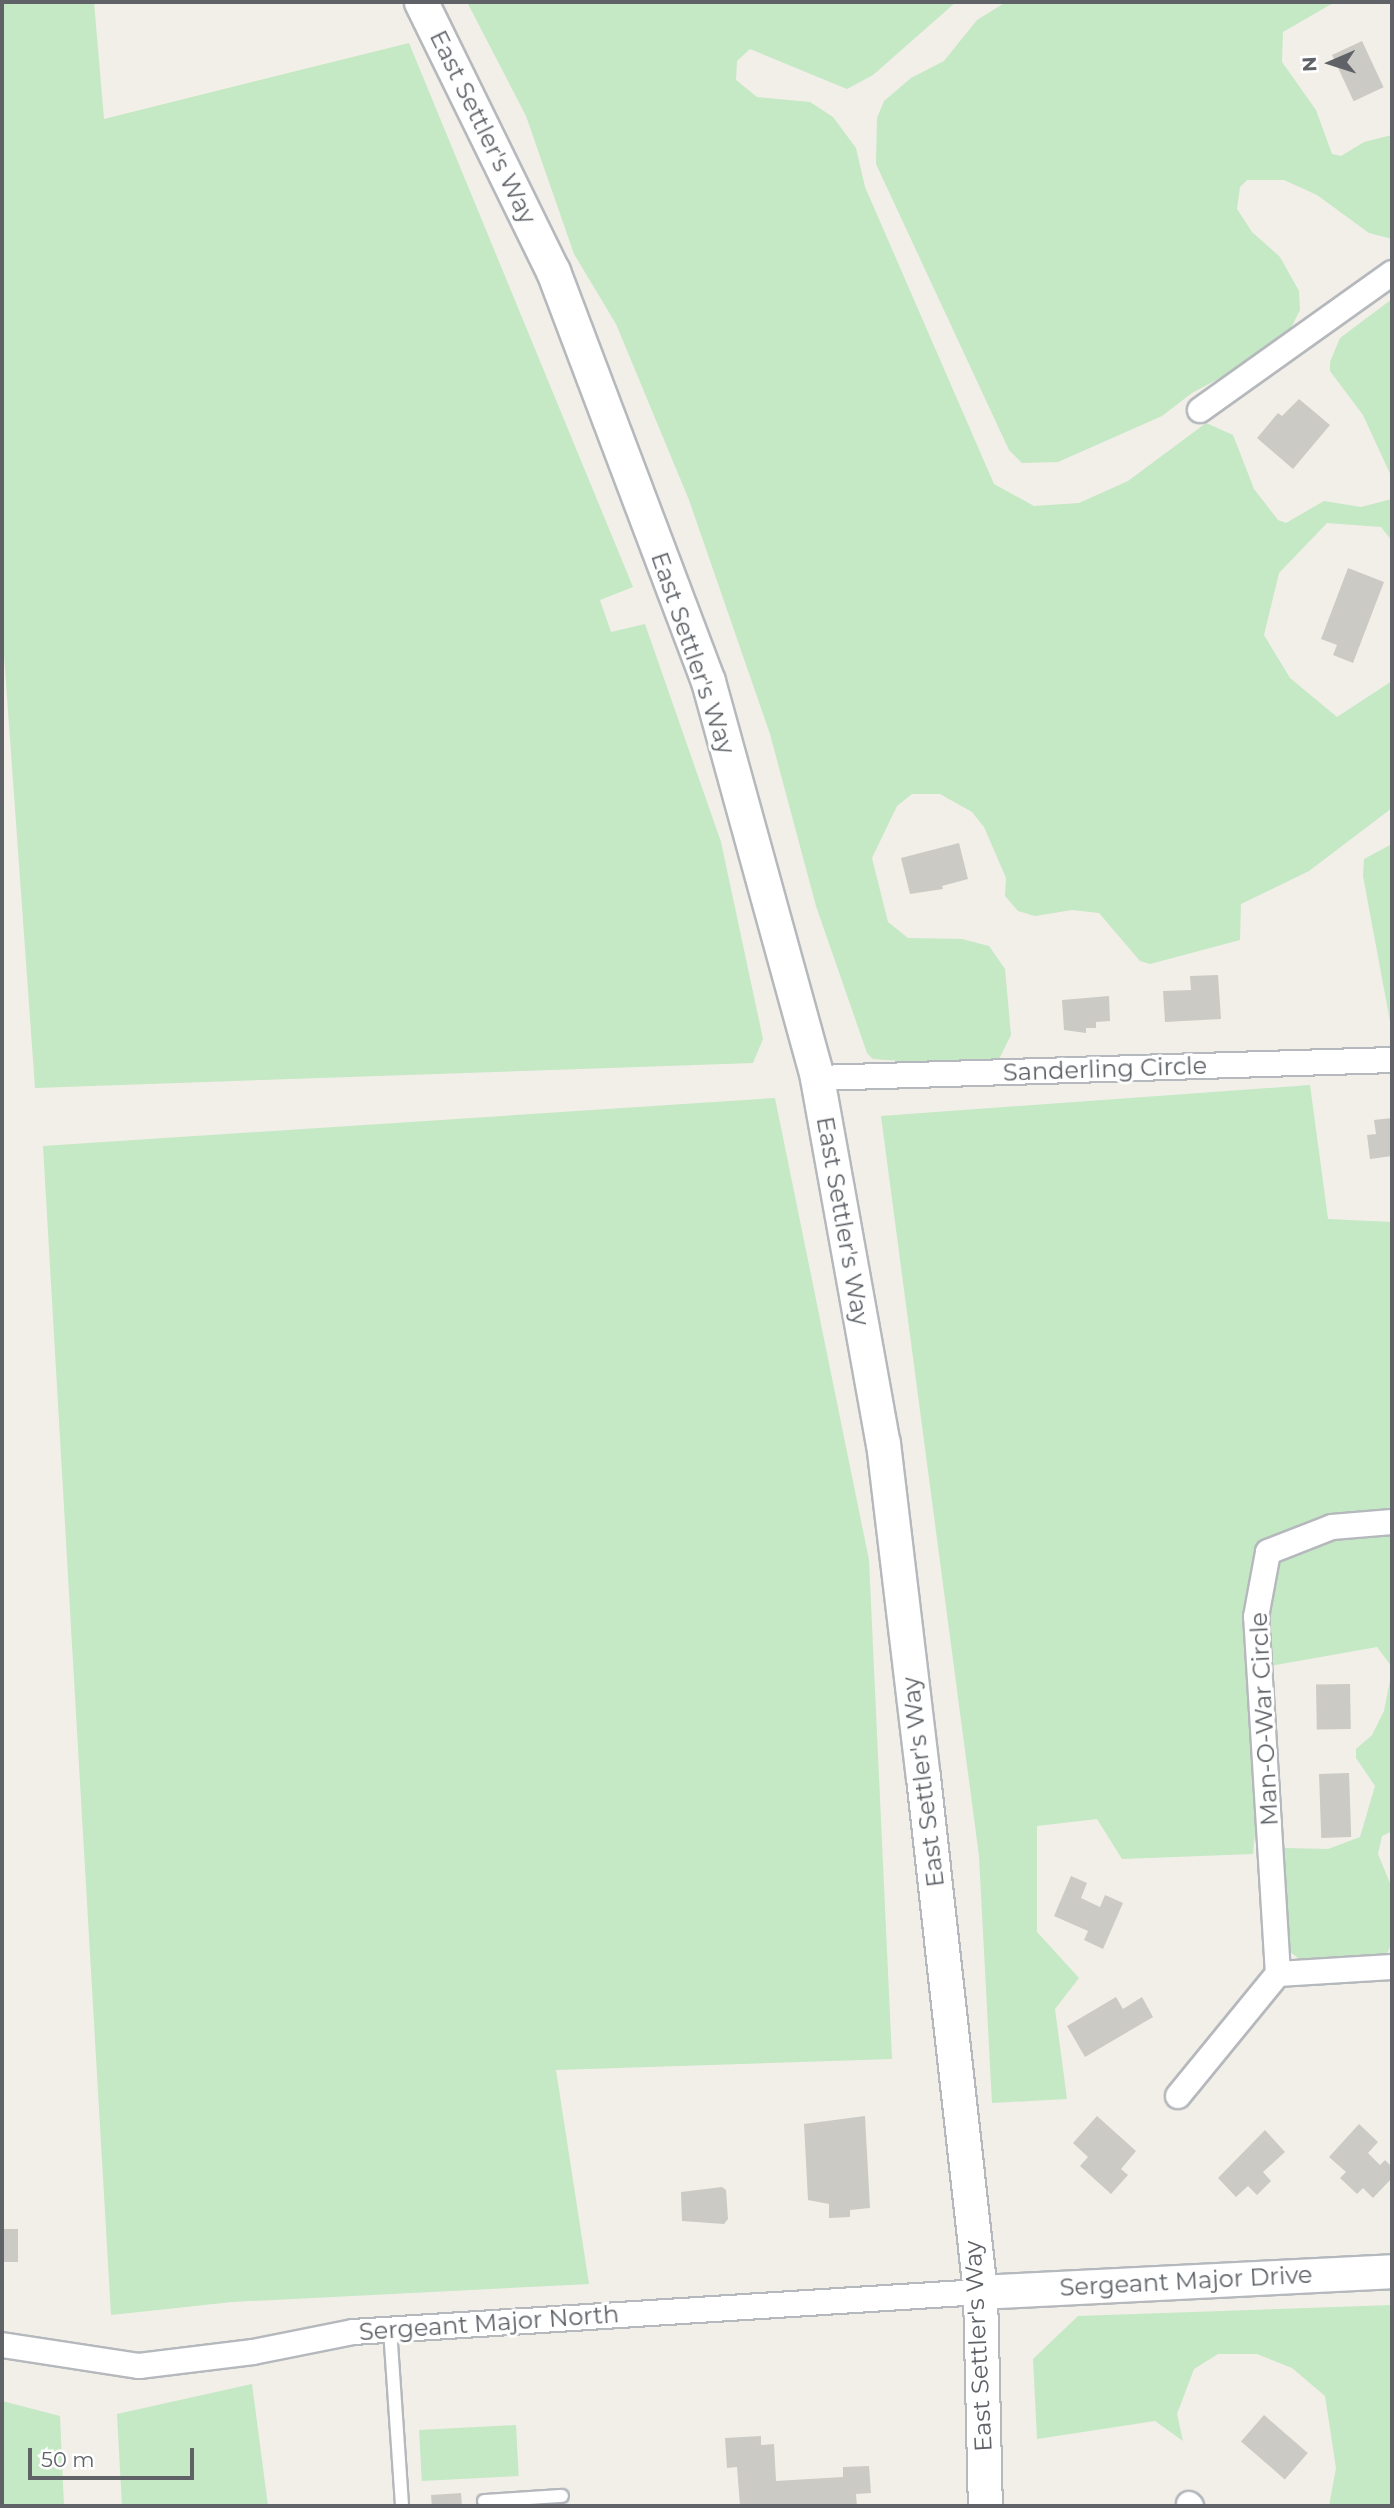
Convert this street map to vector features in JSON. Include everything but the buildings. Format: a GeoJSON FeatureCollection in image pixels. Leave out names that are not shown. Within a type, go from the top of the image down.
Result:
{"type":"FeatureCollection","features":[{"type":"Feature","properties":{"kind":"main road","name":"East Settler's Way"},"geometry":{"type":"LineString","coordinates":[[421,2],[554,271],[708,681],[817,1078],[883,1443],[979,2292],[985,2506]]}},
{"type":"Feature","properties":{"kind":"main road","name":"Sergeant Major Drive"},"geometry":{"type":"LineString","coordinates":[[979,2292],[1392,2271]]}},
{"type":"Feature","properties":{"kind":"street"},"geometry":{"type":"LineString","coordinates":[[1200,410],[1392,273]]}},
{"type":"Feature","properties":{"kind":"street","name":"Sanderling Circle"},"geometry":{"type":"LineString","coordinates":[[817,1078],[1392,1060]]}},
{"type":"Feature","properties":{"kind":"street","name":"Man-O-War Circle"},"geometry":{"type":"LineString","coordinates":[[1278,1974],[1256,1617],[1268,1552],[1332,1527],[1392,1522]]}},
{"type":"Feature","properties":{"kind":"street"},"geometry":{"type":"LineString","coordinates":[[1178,2096],[1278,1974],[1392,1968]]}},
{"type":"Feature","properties":{"kind":"street","name":"Sergeant Major North"},"geometry":{"type":"LineString","coordinates":[[2,2345],[139,2366],[390,2329],[979,2292]]}},
{"type":"Feature","properties":{"kind":"lane"},"geometry":{"type":"LineString","coordinates":[[390,2329],[402,2506]]}},
{"type":"Feature","properties":{"kind":"lane"},"geometry":{"type":"LineString","coordinates":[[484,2501],[562,2496]]}},
{"type":"Feature","properties":{"kind":"green space"},"geometry":{"type":"Polygon","coordinates":[[[2,2],[94,2],[104,119],[409,43],[633,587],[600,600],[611,632],[645,624],[721,842],[763,1039],[753,1063],[35,1088],[2,627],[2,2]]]}},
{"type":"Feature","properties":{"kind":"green space"},"geometry":{"type":"Polygon","coordinates":[[[467,2],[956,2],[873,75],[847,89],[750,49],[737,61],[736,80],[757,97],[810,102],[833,117],[856,148],[865,187],[994,484],[1034,506],[1079,503],[1128,481],[1206,423],[1233,435],[1254,489],[1278,520],[1286,523],[1324,501],[1361,507],[1392,499],[1392,541],[1381,527],[1327,523],[1279,573],[1264,635],[1290,678],[1337,717],[1392,681],[1392,808],[1309,871],[1241,904],[1240,940],[1150,964],[1140,961],[1099,913],[1072,910],[1035,916],[1018,911],[1005,896],[1006,878],[984,827],[972,812],[940,794],[912,794],[897,806],[872,858],[888,922],[908,938],[962,939],[989,946],[1005,969],[1011,1035],[999,1059],[972,1066],[873,1059],[867,1053],[816,906],[770,734],[689,500],[616,324],[574,254],[526,116],[467,2]]]}},
{"type":"Feature","properties":{"kind":"green space"},"geometry":{"type":"Polygon","coordinates":[[[1006,2],[1335,2],[1283,32],[1282,62],[1316,110],[1332,154],[1341,156],[1364,142],[1392,135],[1392,239],[1369,233],[1317,195],[1284,180],[1247,180],[1240,187],[1237,209],[1252,232],[1280,257],[1299,291],[1300,310],[1283,344],[1192,393],[1162,416],[1058,462],[1022,463],[1009,450],[876,164],[877,118],[884,101],[911,78],[944,61],[977,20],[1006,2]]]}},
{"type":"Feature","properties":{"kind":"green space"},"geometry":{"type":"Polygon","coordinates":[[[1392,299],[1392,478],[1363,415],[1330,371],[1330,362],[1340,338],[1392,299]]]}},
{"type":"Feature","properties":{"kind":"green space"},"geometry":{"type":"Polygon","coordinates":[[[1392,844],[1392,1032],[1363,876],[1364,859],[1392,844]]]}},
{"type":"Feature","properties":{"kind":"green space"},"geometry":{"type":"Polygon","coordinates":[[[1310,1085],[1328,1219],[1392,1222],[1392,1667],[1377,1647],[1270,1666],[1253,1854],[1122,1859],[1097,1819],[1037,1826],[1037,1932],[1079,1978],[1055,2009],[1067,2099],[992,2103],[979,1856],[881,1116],[1310,1085]]]}},
{"type":"Feature","properties":{"kind":"green space"},"geometry":{"type":"Polygon","coordinates":[[[775,1098],[869,1560],[892,2059],[556,2070],[589,2284],[232,2302],[111,2315],[43,1146],[775,1098]]]}},
{"type":"Feature","properties":{"kind":"green space"},"geometry":{"type":"Polygon","coordinates":[[[1392,1670],[1392,1831],[1382,1836],[1378,1854],[1392,1888],[1392,1942],[1385,1959],[1305,1963],[1290,1952],[1280,1918],[1285,1848],[1328,1849],[1360,1837],[1375,1786],[1356,1758],[1356,1749],[1372,1735],[1384,1711],[1392,1670]]]}},
{"type":"Feature","properties":{"kind":"green space"},"geometry":{"type":"Polygon","coordinates":[[[1392,2305],[1392,2506],[1329,2506],[1336,2468],[1325,2396],[1292,2368],[1257,2354],[1218,2354],[1194,2369],[1177,2414],[1183,2441],[1155,2421],[1037,2439],[1033,2359],[1078,2316],[1392,2305]]]}},
{"type":"Feature","properties":{"kind":"green space"},"geometry":{"type":"Polygon","coordinates":[[[252,2384],[268,2506],[122,2506],[117,2414],[252,2384]]]}},
{"type":"Feature","properties":{"kind":"green space"},"geometry":{"type":"Polygon","coordinates":[[[2,2401],[60,2416],[64,2506],[2,2506],[2,2401]]]}},
{"type":"Feature","properties":{"kind":"green space"},"geometry":{"type":"Polygon","coordinates":[[[516,2425],[519,2476],[422,2481],[419,2430],[516,2425]]]}}]}
